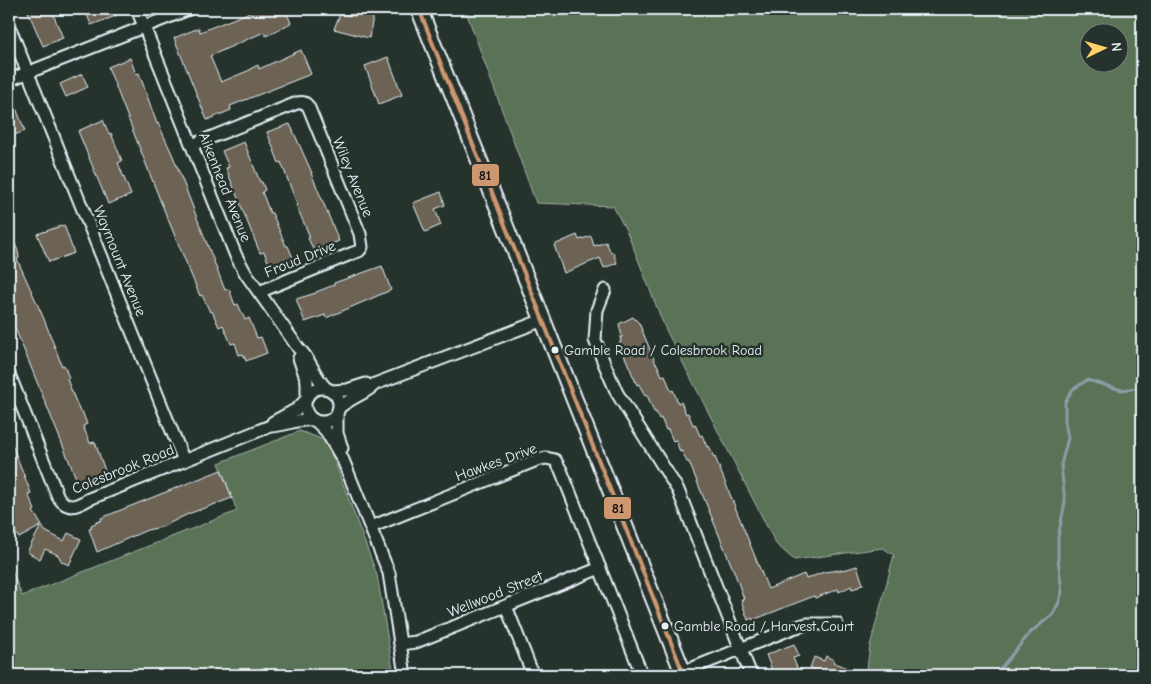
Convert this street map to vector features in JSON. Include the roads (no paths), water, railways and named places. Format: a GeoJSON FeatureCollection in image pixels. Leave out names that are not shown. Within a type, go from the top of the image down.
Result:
{"type":"FeatureCollection","features":[{"type":"Feature","properties":{"kind":"main road"},"geometry":{"type":"LineString","coordinates":[[419,9],[683,674]]}},
{"type":"Feature","properties":{"kind":"street","name":"Aikenhead Avenue"},"geometry":{"type":"LineString","coordinates":[[137,9],[236,256],[246,274],[299,349],[305,354],[316,377],[330,390]]}},
{"type":"Feature","properties":{"kind":"street"},"geometry":{"type":"LineString","coordinates":[[9,80],[189,9]]}},
{"type":"Feature","properties":{"kind":"street","name":"Waymount Avenue"},"geometry":{"type":"LineString","coordinates":[[9,26],[184,461]]}},
{"type":"Feature","properties":{"kind":"street","name":"Wiley Avenue"},"geometry":{"type":"LineString","coordinates":[[192,145],[297,103],[304,102],[308,104],[362,240],[362,246],[359,251],[353,253]]}},
{"type":"Feature","properties":{"kind":"street","name":"Froud Drive"},"geometry":{"type":"LineString","coordinates":[[259,292],[353,253]]}},
{"type":"Feature","properties":{"kind":"street"},"geometry":{"type":"LineString","coordinates":[[605,290],[596,310],[595,340],[617,393],[678,490],[751,675]]}},
{"type":"Feature","properties":{"kind":"street"},"geometry":{"type":"LineString","coordinates":[[315,421],[328,422],[349,400],[375,384],[543,320]]}},
{"type":"Feature","properties":{"kind":"street","name":"Aikenhead Avenue"},"geometry":{"type":"LineString","coordinates":[[299,349],[299,357],[307,381],[306,399]]}},
{"type":"Feature","properties":{"kind":"street","name":"Colesbrook Road"},"geometry":{"type":"LineString","coordinates":[[9,374],[58,497],[63,504],[70,506],[79,505],[89,499],[270,426],[304,419],[315,421]]}},
{"type":"Feature","properties":{"kind":"street"},"geometry":{"type":"LineString","coordinates":[[375,384],[369,383],[346,390],[316,389],[306,399],[306,412],[326,431],[344,460],[371,527],[391,583],[405,675]]}},
{"type":"Feature","properties":{"kind":"street"},"geometry":{"type":"LineString","coordinates":[[330,390],[338,398],[337,433],[343,450],[344,460]]}},
{"type":"Feature","properties":{"kind":"street","name":"Colesbrook Road"},"geometry":{"type":"LineString","coordinates":[[270,426],[274,420],[299,408],[306,399]]}},
{"type":"Feature","properties":{"kind":"street","name":"Hawkes Drive"},"geometry":{"type":"LineString","coordinates":[[371,527],[538,460],[546,458],[555,460],[559,464],[642,675]]}},
{"type":"Feature","properties":{"kind":"street","name":"Wellwood Street"},"geometry":{"type":"LineString","coordinates":[[400,644],[416,642],[600,568]]}},
{"type":"Feature","properties":{"kind":"street"},"geometry":{"type":"LineString","coordinates":[[506,606],[533,675]]}},
{"type":"Feature","properties":{"kind":"street"},"geometry":{"type":"LineString","coordinates":[[683,674],[740,648],[793,628],[807,624],[837,624]]}},
{"type":"Feature","properties":{"kind":"waterway"},"geometry":{"type":"LineString","coordinates":[[995,675],[1030,633],[1053,614],[1062,592],[1058,558],[1058,537],[1065,502],[1061,465],[1068,438],[1065,422],[1065,402],[1072,390],[1087,380],[1122,390],[1142,387]]}},
{"type":"Feature","properties":{"kind":"place","name":"Gamble Road / Colesbrook Road"},"geometry":{"type":"Point","coordinates":[555,350]}},
{"type":"Feature","properties":{"kind":"place","name":"Gamble Road / Harvest Court"},"geometry":{"type":"Point","coordinates":[665,626]}}]}
